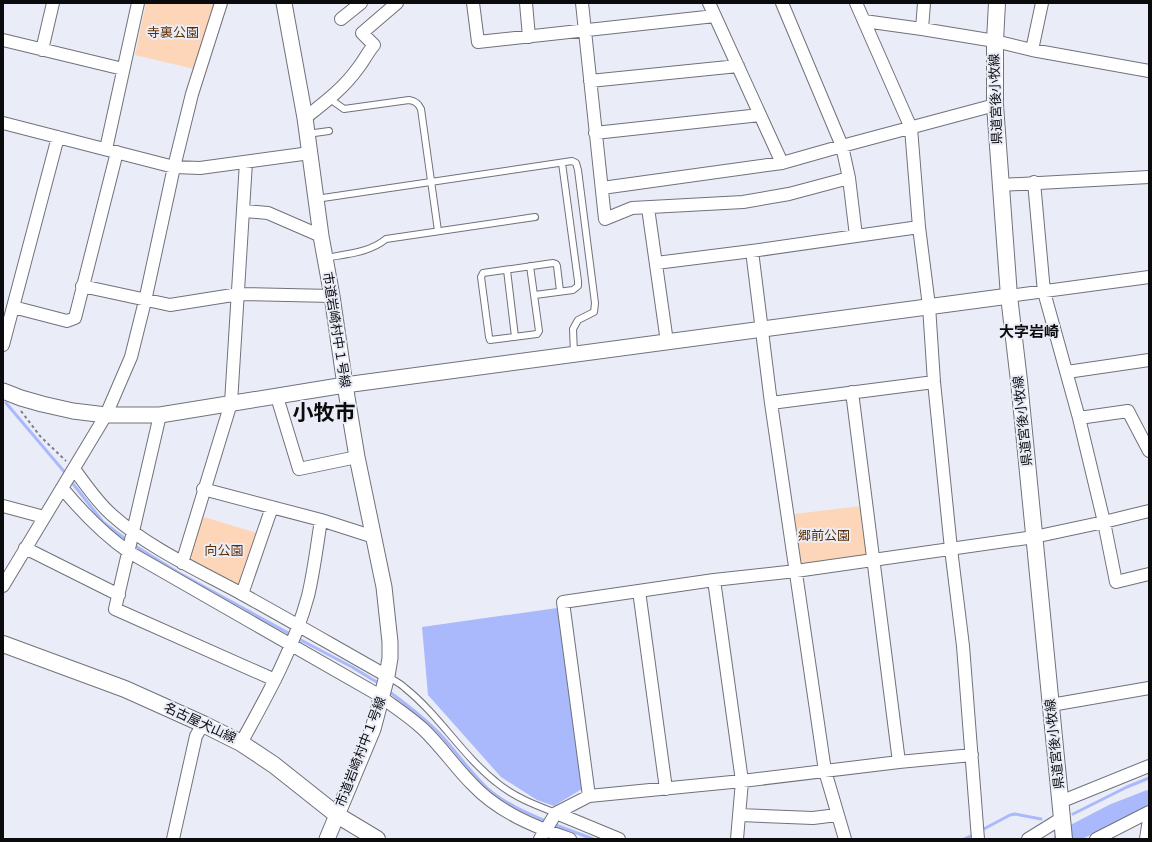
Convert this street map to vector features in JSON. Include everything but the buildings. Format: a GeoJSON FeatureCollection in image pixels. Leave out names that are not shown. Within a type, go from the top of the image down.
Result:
{"type":"FeatureCollection","features":[{"type":"Feature","properties":{"kind":"main road","name":"県道宮後小牧線"},"geometry":{"type":"LineString","coordinates":[[996,3],[994,41],[994,105],[1008,296],[1019,381],[1063,828]]}},
{"type":"Feature","properties":{"kind":"main road","name":"名古屋犬山線"},"geometry":{"type":"LineString","coordinates":[[3,644],[125,689],[241,743],[274,765],[337,816],[377,839]]}},
{"type":"Feature","properties":{"kind":"street"},"geometry":{"type":"LineString","coordinates":[[42,50],[53,3]]}},
{"type":"Feature","properties":{"kind":"street"},"geometry":{"type":"LineString","coordinates":[[13,307],[67,321],[75,318],[112,150],[123,69],[138,3]]}},
{"type":"Feature","properties":{"kind":"street"},"geometry":{"type":"LineString","coordinates":[[3,586],[106,415],[131,357],[192,94],[221,3]]}},
{"type":"Feature","properties":{"kind":"street","name":"市道岩崎村中１号線"},"geometry":{"type":"LineString","coordinates":[[284,3],[305,118],[321,236],[332,296],[357,457],[384,587],[390,642],[388,676],[373,729],[327,839]]}},
{"type":"Feature","properties":{"kind":"street"},"geometry":{"type":"LineString","coordinates":[[341,19],[361,3]]}},
{"type":"Feature","properties":{"kind":"street"},"geometry":{"type":"LineString","coordinates":[[305,118],[330,99],[359,68],[367,52],[374,45],[362,33],[385,7],[397,3]]}},
{"type":"Feature","properties":{"kind":"street"},"geometry":{"type":"LineString","coordinates":[[473,3],[478,42],[715,16]]}},
{"type":"Feature","properties":{"kind":"street"},"geometry":{"type":"LineString","coordinates":[[526,3],[529,37]]}},
{"type":"Feature","properties":{"kind":"street"},"geometry":{"type":"LineString","coordinates":[[582,3],[605,219],[632,208],[743,202],[789,194],[849,178]]}},
{"type":"Feature","properties":{"kind":"street"},"geometry":{"type":"LineString","coordinates":[[710,3],[782,163]]}},
{"type":"Feature","properties":{"kind":"street"},"geometry":{"type":"LineString","coordinates":[[782,3],[842,146],[849,178],[856,236]]}},
{"type":"Feature","properties":{"kind":"street"},"geometry":{"type":"LineString","coordinates":[[856,3],[911,128],[934,382],[963,646],[978,839]]}},
{"type":"Feature","properties":{"kind":"street"},"geometry":{"type":"LineString","coordinates":[[922,29],[924,3]]}},
{"type":"Feature","properties":{"kind":"street"},"geometry":{"type":"LineString","coordinates":[[1032,50],[1042,3]]}},
{"type":"Feature","properties":{"kind":"street"},"geometry":{"type":"LineString","coordinates":[[864,21],[994,41],[1032,50],[1149,71]]}},
{"type":"Feature","properties":{"kind":"street"},"geometry":{"type":"LineString","coordinates":[[3,40],[123,69]]}},
{"type":"Feature","properties":{"kind":"street"},"geometry":{"type":"LineString","coordinates":[[590,82],[738,66]]}},
{"type":"Feature","properties":{"kind":"street"},"geometry":{"type":"LineString","coordinates":[[602,188],[782,163],[994,105]]}},
{"type":"Feature","properties":{"kind":"street"},"geometry":{"type":"LineString","coordinates":[[595,133],[760,115]]}},
{"type":"Feature","properties":{"kind":"street"},"geometry":{"type":"LineString","coordinates":[[3,123],[174,167],[200,168],[310,153]]}},
{"type":"Feature","properties":{"kind":"street"},"geometry":{"type":"LineString","coordinates":[[3,345],[58,137]]}},
{"type":"Feature","properties":{"kind":"street"},"geometry":{"type":"LineString","coordinates":[[182,563],[203,490],[231,403],[239,294],[246,162]]}},
{"type":"Feature","properties":{"kind":"street"},"geometry":{"type":"LineString","coordinates":[[1001,185],[1034,182],[1149,177]]}},
{"type":"Feature","properties":{"kind":"street"},"geometry":{"type":"LineString","coordinates":[[1034,182],[1044,292],[1080,418],[1116,582],[1149,574]]}},
{"type":"Feature","properties":{"kind":"street"},"geometry":{"type":"LineString","coordinates":[[648,208],[667,342]]}},
{"type":"Feature","properties":{"kind":"street"},"geometry":{"type":"LineString","coordinates":[[244,211],[268,213],[321,236]]}},
{"type":"Feature","properties":{"kind":"street"},"geometry":{"type":"LineString","coordinates":[[656,263],[919,227]]}},
{"type":"Feature","properties":{"kind":"street"},"geometry":{"type":"LineString","coordinates":[[752,251],[771,403],[825,771],[837,815],[846,839]]}},
{"type":"Feature","properties":{"kind":"street"},"geometry":{"type":"LineString","coordinates":[[5,392],[42,404],[73,411],[106,415],[160,415],[345,385],[1149,277]]}},
{"type":"Feature","properties":{"kind":"street"},"geometry":{"type":"LineString","coordinates":[[82,286],[145,301],[170,305],[239,294],[332,296]]}},
{"type":"Feature","properties":{"kind":"street"},"geometry":{"type":"LineString","coordinates":[[1067,372],[1149,360]]}},
{"type":"Feature","properties":{"kind":"street"},"geometry":{"type":"LineString","coordinates":[[771,403],[934,382]]}},
{"type":"Feature","properties":{"kind":"street"},"geometry":{"type":"LineString","coordinates":[[852,392],[899,762]]}},
{"type":"Feature","properties":{"kind":"street"},"geometry":{"type":"LineString","coordinates":[[277,397],[299,469],[357,457]]}},
{"type":"Feature","properties":{"kind":"street"},"geometry":{"type":"LineString","coordinates":[[1080,418],[1128,412],[1149,451]]}},
{"type":"Feature","properties":{"kind":"street"},"geometry":{"type":"LineString","coordinates":[[160,415],[115,609],[275,680]]}},
{"type":"Feature","properties":{"kind":"street"},"geometry":{"type":"LineString","coordinates":[[68,478],[95,497],[132,534],[182,563],[242,594],[297,628],[388,676]]}},
{"type":"Feature","properties":{"kind":"street"},"geometry":{"type":"LineString","coordinates":[[68,478],[87,516],[109,538],[129,551],[383,696],[425,730],[454,762],[472,785],[497,805],[517,818],[544,832],[570,839]]}},
{"type":"Feature","properties":{"kind":"street"},"geometry":{"type":"LineString","coordinates":[[203,490],[321,520],[374,537]]}},
{"type":"Feature","properties":{"kind":"street"},"geometry":{"type":"LineString","coordinates":[[3,506],[44,517]]}},
{"type":"Feature","properties":{"kind":"street"},"geometry":{"type":"LineString","coordinates":[[242,594],[272,507]]}},
{"type":"Feature","properties":{"kind":"street"},"geometry":{"type":"LineString","coordinates":[[589,796],[563,602],[639,590],[796,571],[1034,537],[1149,511]]}},
{"type":"Feature","properties":{"kind":"street"},"geometry":{"type":"LineString","coordinates":[[241,743],[275,680],[297,628],[308,595],[321,520]]}},
{"type":"Feature","properties":{"kind":"street"},"geometry":{"type":"LineString","coordinates":[[25,548],[118,595]]}},
{"type":"Feature","properties":{"kind":"street"},"geometry":{"type":"LineString","coordinates":[[714,580],[742,781],[737,839]]}},
{"type":"Feature","properties":{"kind":"street"},"geometry":{"type":"LineString","coordinates":[[639,590],[666,788]]}},
{"type":"Feature","properties":{"kind":"street"},"geometry":{"type":"LineString","coordinates":[[1051,705],[1149,688]]}},
{"type":"Feature","properties":{"kind":"street"},"geometry":{"type":"LineString","coordinates":[[172,839],[196,736],[203,724]]}},
{"type":"Feature","properties":{"kind":"street"},"geometry":{"type":"LineString","coordinates":[[544,832],[556,813],[589,796],[742,781],[899,762],[972,755]]}},
{"type":"Feature","properties":{"kind":"street"},"geometry":{"type":"LineString","coordinates":[[1060,802],[1149,766]]}},
{"type":"Feature","properties":{"kind":"street"},"geometry":{"type":"LineString","coordinates":[[1096,839],[1149,812]]}},
{"type":"Feature","properties":{"kind":"street"},"geometry":{"type":"LineString","coordinates":[[556,813],[619,839]]}},
{"type":"Feature","properties":{"kind":"street"},"geometry":{"type":"LineString","coordinates":[[740,815],[813,818],[837,815]]}},
{"type":"Feature","properties":{"kind":"street"},"geometry":{"type":"LineString","coordinates":[[1146,839],[1149,819]]}},
{"type":"Feature","properties":{"kind":"street"},"geometry":{"type":"LineString","coordinates":[[1028,839],[1063,828]]}},
{"type":"Feature","properties":{"kind":"lane"},"geometry":{"type":"LineString","coordinates":[[330,99],[344,109],[408,100],[415,101],[421,109],[438,231]]}},
{"type":"Feature","properties":{"kind":"lane"},"geometry":{"type":"LineString","coordinates":[[307,134],[329,131]]}},
{"type":"Feature","properties":{"kind":"lane"},"geometry":{"type":"LineString","coordinates":[[316,199],[572,161],[576,164],[578,170],[595,303],[594,312],[578,320],[573,329],[574,354]]}},
{"type":"Feature","properties":{"kind":"lane"},"geometry":{"type":"LineString","coordinates":[[534,295],[576,288],[578,281],[562,163]]}},
{"type":"Feature","properties":{"kind":"lane"},"geometry":{"type":"LineString","coordinates":[[325,258],[367,251],[378,246],[386,239],[535,217]]}},
{"type":"Feature","properties":{"kind":"lane"},"geometry":{"type":"LineString","coordinates":[[530,266],[539,331],[537,334],[490,340],[481,277],[483,273],[530,266],[554,263],[556,264],[560,291]]}},
{"type":"Feature","properties":{"kind":"lane"},"geometry":{"type":"LineString","coordinates":[[507,270],[515,337]]}},
{"type":"Feature","properties":{"kind":"lane"},"geometry":{"type":"LineString","coordinates":[[388,676],[417,698],[480,767],[496,782],[511,793],[556,813]]}},
{"type":"Feature","properties":{"kind":"path"},"geometry":{"type":"LineString","coordinates":[[5,392],[40,436],[68,478]]}},
{"type":"Feature","properties":{"kind":"green space","name":"寺裏公園"},"geometry":{"type":"Polygon","coordinates":[[[146,3],[217,3],[194,69],[135,55],[146,3]]]}},
{"type":"Feature","properties":{"kind":"green space","name":"郷前公園"},"geometry":{"type":"Polygon","coordinates":[[[861,506],[868,551],[866,556],[802,564],[798,561],[794,514],[861,506]]]}},
{"type":"Feature","properties":{"kind":"green space","name":"向公園"},"geometry":{"type":"Polygon","coordinates":[[[201,516],[257,533],[239,589],[186,562],[201,516]]]}},
{"type":"Feature","properties":{"kind":"water"},"geometry":{"type":"Polygon","coordinates":[[[557,608],[582,789],[554,806],[537,800],[501,777],[428,695],[422,627],[557,608]]]}},
{"type":"Feature","properties":{"kind":"waterway"},"geometry":{"type":"LineString","coordinates":[[6,403],[67,475]]}},
{"type":"Feature","properties":{"kind":"waterway"},"geometry":{"type":"LineString","coordinates":[[70,480],[103,522],[128,541]]}},
{"type":"Feature","properties":{"kind":"waterway"},"geometry":{"type":"LineString","coordinates":[[132,544],[179,573],[292,635]]}},
{"type":"Feature","properties":{"kind":"waterway"},"geometry":{"type":"LineString","coordinates":[[297,638],[352,667],[380,684]]}},
{"type":"Feature","properties":{"kind":"waterway"},"geometry":{"type":"LineString","coordinates":[[387,690],[427,721],[451,746],[474,775],[487,788],[508,803],[548,822]]}},
{"type":"Feature","properties":{"kind":"waterway"},"geometry":{"type":"LineString","coordinates":[[1073,814],[1127,787],[1149,778]]}},
{"type":"Feature","properties":{"kind":"waterway"},"geometry":{"type":"LineString","coordinates":[[1063,839],[1113,813],[1149,799]]}},
{"type":"Feature","properties":{"kind":"waterway"},"geometry":{"type":"LineString","coordinates":[[980,831],[1010,815],[1015,814],[1041,819]]}},
{"type":"Feature","properties":{"kind":"waterway"},"geometry":{"type":"LineString","coordinates":[[553,824],[593,839]]}},
{"type":"Feature","properties":{"kind":"waterway"},"geometry":{"type":"LineString","coordinates":[[964,839],[975,834]]}},
{"type":"Feature","properties":{"kind":"district","name":"大字岩崎"},"geometry":{"type":"Point","coordinates":[1029,332]}},
{"type":"Feature","properties":{"kind":"district","name":"小牧市"},"geometry":{"type":"Point","coordinates":[324,413]}}]}
